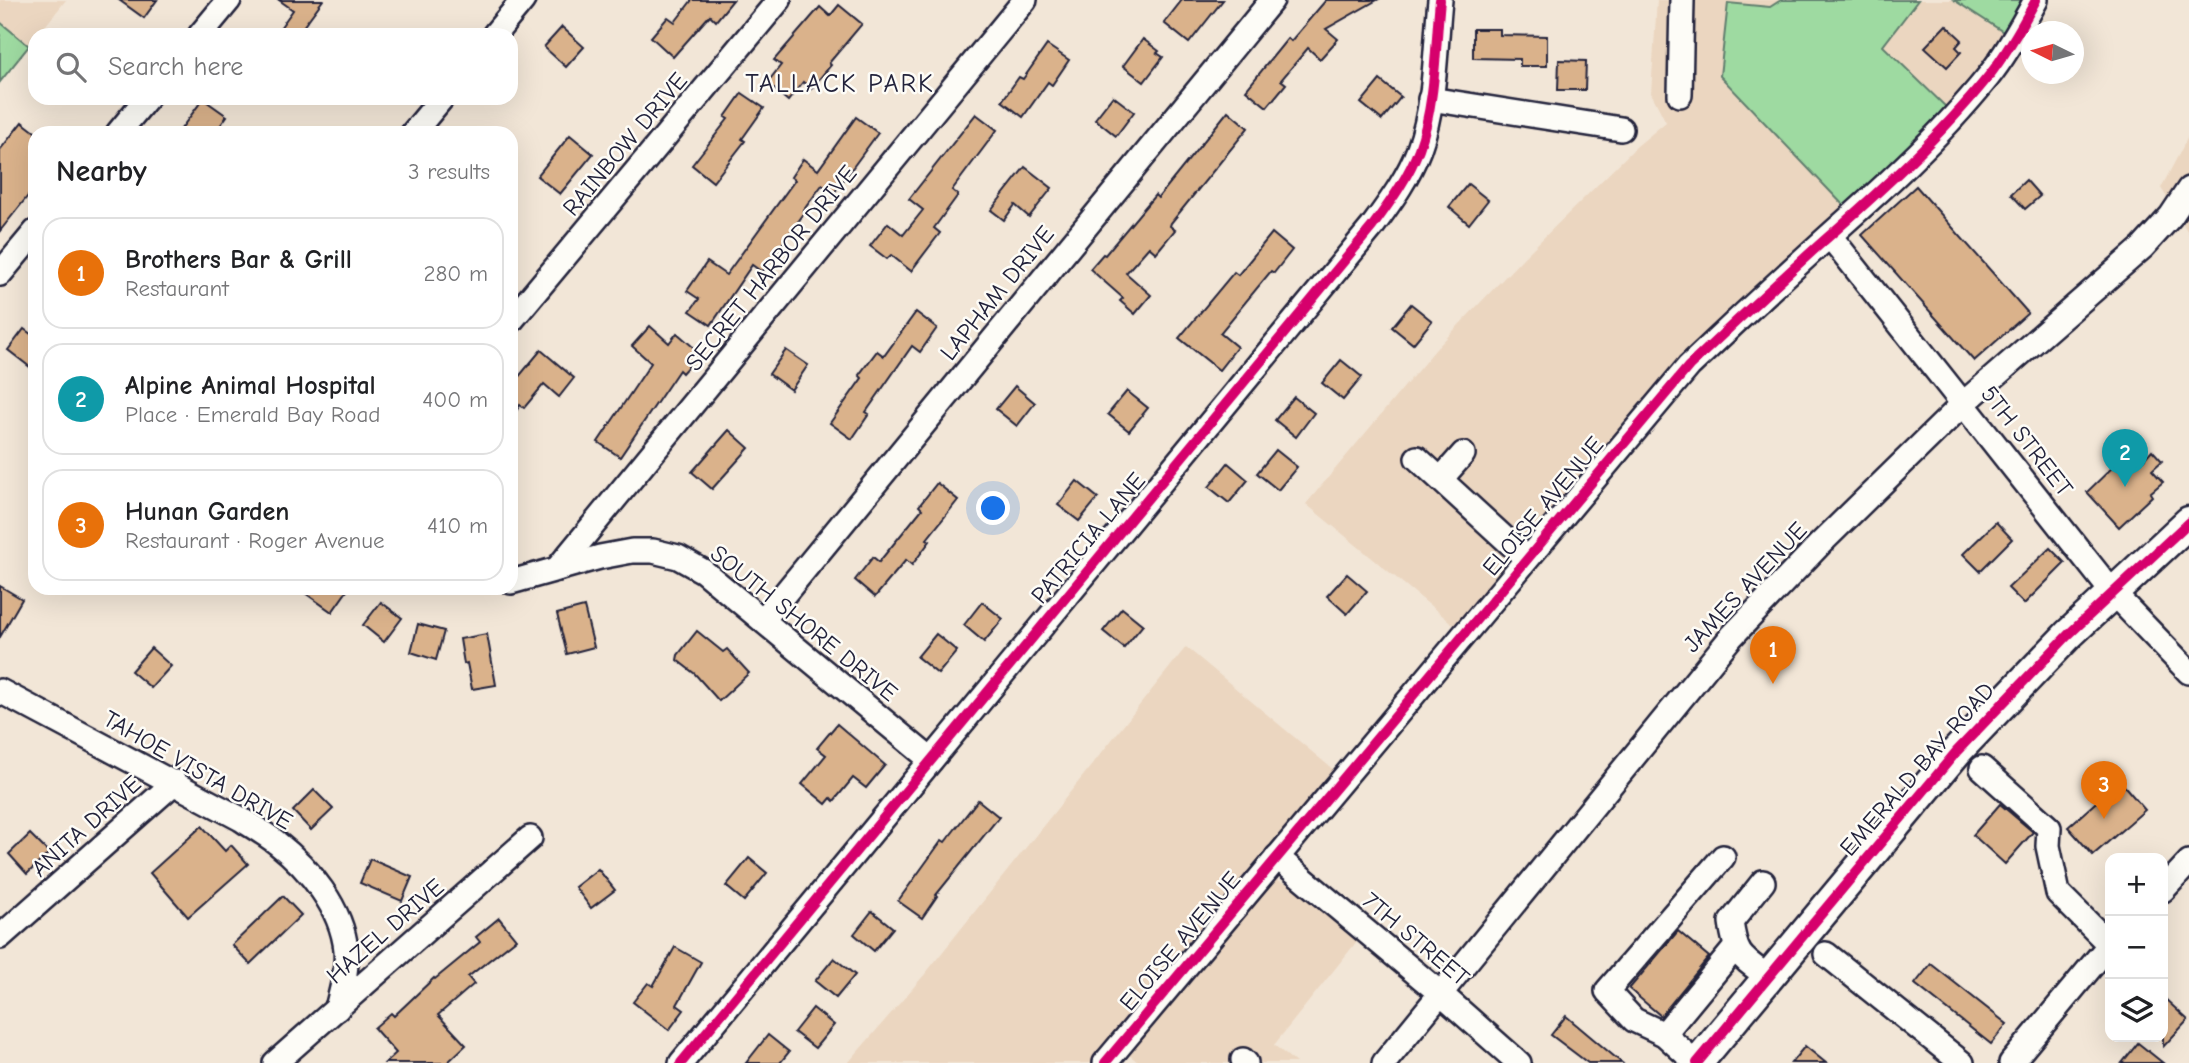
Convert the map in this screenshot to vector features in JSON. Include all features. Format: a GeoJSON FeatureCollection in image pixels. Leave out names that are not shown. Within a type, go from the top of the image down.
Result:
{"type":"FeatureCollection","features":[{"type":"Feature","properties":{"kind":"main road","name":"EMERALD BAY ROAD"},"geometry":{"type":"LineString","coordinates":[[1696,1063],[1957,751],[2112,592],[2189,522]]}},
{"type":"Feature","properties":{"kind":"street"},"geometry":{"type":"LineString","coordinates":[[206,28],[229,0]]}},
{"type":"Feature","properties":{"kind":"street"},"geometry":{"type":"LineString","coordinates":[[501,28],[523,0]]}},
{"type":"Feature","properties":{"kind":"street","name":"RAINBOW DRIVE"},"geometry":{"type":"LineString","coordinates":[[518,313],[779,0]]}},
{"type":"Feature","properties":{"kind":"street","name":"SECRET HARBOR DRIVE"},"geometry":{"type":"LineString","coordinates":[[556,569],[1025,0]]}},
{"type":"Feature","properties":{"kind":"street","name":"LAPHAM DRIVE"},"geometry":{"type":"LineString","coordinates":[[763,620],[1272,0]]}},
{"type":"Feature","properties":{"kind":"street","name":"PATRICIA LANE"},"geometry":{"type":"LineString","coordinates":[[681,1063],[1372,227],[1400,188],[1419,149],[1430,99],[1440,0]]}},
{"type":"Feature","properties":{"kind":"street"},"geometry":{"type":"LineString","coordinates":[[1680,95],[1682,0]]}},
{"type":"Feature","properties":{"kind":"street","name":"ELOISE AVENUE"},"geometry":{"type":"LineString","coordinates":[[1105,1063],[1689,366],[1894,179],[1972,96],[1997,65],[2036,0]]}},
{"type":"Feature","properties":{"kind":"street"},"geometry":{"type":"LineString","coordinates":[[1430,99],[1621,129]]}},
{"type":"Feature","properties":{"kind":"street"},"geometry":{"type":"LineString","coordinates":[[124,126],[141,105]]}},
{"type":"Feature","properties":{"kind":"street"},"geometry":{"type":"LineString","coordinates":[[419,126],[436,105]]}},
{"type":"Feature","properties":{"kind":"street","name":"JAMES AVENUE"},"geometry":{"type":"LineString","coordinates":[[1384,1063],[1732,636],[1820,544],[1964,403],[2143,247],[2171,216],[2189,189]]}},
{"type":"Feature","properties":{"kind":"street","name":"5TH STREET"},"geometry":{"type":"LineString","coordinates":[[1830,236],[2112,592],[2189,672]]}},
{"type":"Feature","properties":{"kind":"street"},"geometry":{"type":"LineString","coordinates":[[0,274],[28,240]]}},
{"type":"Feature","properties":{"kind":"street"},"geometry":{"type":"LineString","coordinates":[[1441,479],[1464,454]]}},
{"type":"Feature","properties":{"kind":"street"},"geometry":{"type":"LineString","coordinates":[[1417,458],[1526,558]]}},
{"type":"Feature","properties":{"kind":"street","name":"SOUTH SHORE DRIVE"},"geometry":{"type":"LineString","coordinates":[[518,580],[632,551],[653,551],[678,557],[703,571],[931,760]]}},
{"type":"Feature","properties":{"kind":"street","name":"TAHOE VISTA DRIVE"},"geometry":{"type":"LineString","coordinates":[[0,691],[174,782],[277,842],[323,891],[339,922],[346,951],[344,981],[337,1009]]}},
{"type":"Feature","properties":{"kind":"street"},"geometry":{"type":"LineString","coordinates":[[1982,768],[2049,828],[2048,846],[2058,893],[2105,939]]}},
{"type":"Feature","properties":{"kind":"street","name":"ANITA DRIVE"},"geometry":{"type":"LineString","coordinates":[[0,937],[174,782]]}},
{"type":"Feature","properties":{"kind":"street","name":"HAZEL DRIVE"},"geometry":{"type":"LineString","coordinates":[[275,1063],[530,838]]}},
{"type":"Feature","properties":{"kind":"street","name":"7TH STREET"},"geometry":{"type":"LineString","coordinates":[[1277,857],[1519,1063]]}},
{"type":"Feature","properties":{"kind":"street"},"geometry":{"type":"LineString","coordinates":[[1696,1063],[1664,1034],[1634,1020],[1607,991],[1723,857]]}},
{"type":"Feature","properties":{"kind":"street"},"geometry":{"type":"LineString","coordinates":[[2168,885],[2189,862]]}},
{"type":"Feature","properties":{"kind":"street"},"geometry":{"type":"LineString","coordinates":[[1763,882],[1731,922],[1735,948],[1742,957],[1768,977]]}},
{"type":"Feature","properties":{"kind":"street"},"geometry":{"type":"LineString","coordinates":[[1664,1034],[1735,948]]}},
{"type":"Feature","properties":{"kind":"street"},"geometry":{"type":"LineString","coordinates":[[2011,1063],[2105,950]]}},
{"type":"Feature","properties":{"kind":"street"},"geometry":{"type":"LineString","coordinates":[[1825,954],[1962,1063]]}},
{"type":"Feature","properties":{"kind":"shaded area"},"geometry":{"type":"Polygon","coordinates":[[[0,0],[66,0],[44,28],[28,28],[28,45],[0,22],[0,0]]]}},
{"type":"Feature","properties":{"kind":"shaded area"},"geometry":{"type":"Polygon","coordinates":[[[1657,0],[1781,0],[1770,7],[1720,76],[1846,208],[1715,323],[1650,393],[1454,625],[1306,504],[1435,350],[1524,257],[1637,146],[1666,122],[1651,93],[1657,0]]]}},
{"type":"Feature","properties":{"kind":"shaded area"},"geometry":{"type":"Polygon","coordinates":[[[1918,0],[1954,0],[2005,33],[1980,70],[1946,107],[1883,46],[1918,0]]]}},
{"type":"Feature","properties":{"kind":"shaded area"},"geometry":{"type":"Polygon","coordinates":[[[2189,135],[2189,234],[2161,188],[2189,135]]]}},
{"type":"Feature","properties":{"kind":"shaded area"},"geometry":{"type":"Polygon","coordinates":[[[1186,647],[1335,771],[1092,1063],[848,1063],[925,974],[1186,647]]]}},
{"type":"Feature","properties":{"kind":"shaded area"},"geometry":{"type":"Polygon","coordinates":[[[1277,880],[1290,885],[1358,940],[1274,1045],[1296,1063],[1139,1063],[1127,1053],[1269,881],[1277,880]]]}},
{"type":"Feature","properties":{"kind":"green space"},"geometry":{"type":"Polygon","coordinates":[[[1781,0],[1918,0],[1883,46],[1946,107],[1876,181],[1846,208],[1720,76],[1728,3],[1770,7],[1781,0]]]}},
{"type":"Feature","properties":{"kind":"green space"},"geometry":{"type":"Polygon","coordinates":[[[1954,0],[2025,0],[2005,33],[1954,0]]]}},
{"type":"Feature","properties":{"kind":"green space"},"geometry":{"type":"Polygon","coordinates":[[[0,22],[28,47],[0,82],[0,22]]]}},
{"type":"Feature","properties":{"kind":"building"},"geometry":{"type":"Polygon","coordinates":[[[119,0],[157,0],[144,18],[119,0]]]}},
{"type":"Feature","properties":{"kind":"building"},"geometry":{"type":"Polygon","coordinates":[[[279,0],[323,0],[302,28],[280,28],[293,10],[279,0]]]}},
{"type":"Feature","properties":{"kind":"building"},"geometry":{"type":"Polygon","coordinates":[[[692,0],[733,0],[716,21],[710,15],[673,57],[651,37],[668,17],[675,22],[692,0]]]}},
{"type":"Feature","properties":{"kind":"building"},"geometry":{"type":"Polygon","coordinates":[[[1182,0],[1223,0],[1189,43],[1164,23],[1182,0]]]}},
{"type":"Feature","properties":{"kind":"building"},"geometry":{"type":"Polygon","coordinates":[[[1326,0],[1377,0],[1326,29],[1338,39],[1320,59],[1308,48],[1281,80],[1286,84],[1267,107],[1246,90],[1288,38],[1291,41],[1326,0]]]}},
{"type":"Feature","properties":{"kind":"building"},"geometry":{"type":"Polygon","coordinates":[[[839,5],[862,24],[811,89],[803,82],[788,101],[767,83],[781,65],[774,60],[820,7],[830,16],[839,5]]]}},
{"type":"Feature","properties":{"kind":"building"},"geometry":{"type":"Polygon","coordinates":[[[1946,25],[1962,40],[1956,47],[1961,52],[1947,67],[1925,47],[1946,25]]]}},
{"type":"Feature","properties":{"kind":"building"},"geometry":{"type":"Polygon","coordinates":[[[562,27],[584,47],[566,67],[544,47],[562,27]]]}},
{"type":"Feature","properties":{"kind":"building"},"geometry":{"type":"Polygon","coordinates":[[[1473,29],[1500,29],[1500,35],[1547,36],[1547,66],[1520,66],[1520,59],[1473,58],[1473,29]]]}},
{"type":"Feature","properties":{"kind":"building"},"geometry":{"type":"Polygon","coordinates":[[[1143,39],[1163,57],[1144,82],[1123,66],[1143,39]]]}},
{"type":"Feature","properties":{"kind":"building"},"geometry":{"type":"Polygon","coordinates":[[[1047,45],[1069,60],[1052,85],[1048,82],[1023,117],[1002,101],[1019,77],[1023,79],[1047,45]]]}},
{"type":"Feature","properties":{"kind":"building"},"geometry":{"type":"Polygon","coordinates":[[[1559,60],[1586,61],[1585,90],[1558,90],[1559,60]]]}},
{"type":"Feature","properties":{"kind":"building"},"geometry":{"type":"Polygon","coordinates":[[[1380,80],[1401,97],[1382,120],[1361,103],[1380,80]]]}},
{"type":"Feature","properties":{"kind":"building"},"geometry":{"type":"Polygon","coordinates":[[[742,93],[764,108],[742,139],[745,141],[713,182],[692,165],[728,119],[725,117],[742,93]]]}},
{"type":"Feature","properties":{"kind":"building"},"geometry":{"type":"Polygon","coordinates":[[[1113,96],[1134,112],[1116,136],[1095,119],[1113,96]]]}},
{"type":"Feature","properties":{"kind":"building"},"geometry":{"type":"Polygon","coordinates":[[[199,105],[211,105],[227,116],[220,126],[183,126],[199,105]]]}},
{"type":"Feature","properties":{"kind":"building"},"geometry":{"type":"Polygon","coordinates":[[[1228,111],[1248,128],[1171,223],[1170,226],[1175,230],[1156,253],[1149,247],[1126,273],[1151,295],[1135,314],[1120,301],[1123,298],[1090,269],[1155,195],[1158,198],[1228,111]]]}},
{"type":"Feature","properties":{"kind":"building"},"geometry":{"type":"Polygon","coordinates":[[[976,114],[997,130],[952,190],[958,195],[934,228],[940,233],[911,271],[891,255],[887,259],[870,246],[888,223],[903,235],[923,210],[909,199],[976,114]]]}},
{"type":"Feature","properties":{"kind":"building"},"geometry":{"type":"Polygon","coordinates":[[[856,117],[878,133],[834,193],[822,185],[762,272],[752,265],[711,325],[690,311],[699,299],[687,291],[707,262],[726,275],[795,180],[791,177],[803,159],[818,170],[856,117]]]}},
{"type":"Feature","properties":{"kind":"building"},"geometry":{"type":"Polygon","coordinates":[[[22,122],[28,127],[28,196],[0,231],[0,150],[22,122]]]}},
{"type":"Feature","properties":{"kind":"building"},"geometry":{"type":"Polygon","coordinates":[[[570,135],[593,154],[560,194],[537,176],[570,135]]]}},
{"type":"Feature","properties":{"kind":"building"},"geometry":{"type":"Polygon","coordinates":[[[1025,167],[1052,188],[1029,217],[1015,205],[1004,220],[991,210],[1025,167]]]}},
{"type":"Feature","properties":{"kind":"building"},"geometry":{"type":"Polygon","coordinates":[[[2026,180],[2040,196],[2025,209],[2011,194],[2026,180]]]}},
{"type":"Feature","properties":{"kind":"building"},"geometry":{"type":"Polygon","coordinates":[[[1468,184],[1488,200],[1469,224],[1449,207],[1468,184]]]}},
{"type":"Feature","properties":{"kind":"building"},"geometry":{"type":"Polygon","coordinates":[[[1916,186],[2028,313],[1974,361],[1862,235],[1916,186]]]}},
{"type":"Feature","properties":{"kind":"building"},"geometry":{"type":"Polygon","coordinates":[[[1272,233],[1292,250],[1274,273],[1271,271],[1220,333],[1237,347],[1219,370],[1179,338],[1234,272],[1238,275],[1272,233]]]}},
{"type":"Feature","properties":{"kind":"building"},"geometry":{"type":"Polygon","coordinates":[[[1411,304],[1432,321],[1413,344],[1392,327],[1411,304]]]}},
{"type":"Feature","properties":{"kind":"building"},"geometry":{"type":"Polygon","coordinates":[[[916,312],[937,328],[920,352],[912,346],[866,412],[869,414],[852,439],[830,423],[862,378],[859,375],[877,351],[884,356],[916,312]]]}},
{"type":"Feature","properties":{"kind":"building"},"geometry":{"type":"Polygon","coordinates":[[[650,326],[669,343],[677,333],[700,353],[682,373],[679,370],[620,457],[598,442],[651,363],[632,346],[650,326]]]}},
{"type":"Feature","properties":{"kind":"building"},"geometry":{"type":"Polygon","coordinates":[[[24,329],[28,332],[28,366],[8,350],[24,329]]]}},
{"type":"Feature","properties":{"kind":"building"},"geometry":{"type":"Polygon","coordinates":[[[541,350],[574,378],[559,397],[544,384],[524,408],[520,405],[518,408],[518,378],[541,350]]]}},
{"type":"Feature","properties":{"kind":"building"},"geometry":{"type":"Polygon","coordinates":[[[786,350],[808,365],[791,390],[769,374],[786,350]]]}},
{"type":"Feature","properties":{"kind":"building"},"geometry":{"type":"Polygon","coordinates":[[[1341,360],[1362,377],[1343,400],[1322,383],[1341,360]]]}},
{"type":"Feature","properties":{"kind":"building"},"geometry":{"type":"Polygon","coordinates":[[[1015,386],[1035,403],[1017,426],[996,409],[1015,386]]]}},
{"type":"Feature","properties":{"kind":"building"},"geometry":{"type":"Polygon","coordinates":[[[1127,391],[1148,408],[1129,431],[1108,414],[1127,391]]]}},
{"type":"Feature","properties":{"kind":"building"},"geometry":{"type":"Polygon","coordinates":[[[1294,397],[1314,413],[1296,437],[1275,420],[1294,397]]]}},
{"type":"Feature","properties":{"kind":"building"},"geometry":{"type":"Polygon","coordinates":[[[729,430],[749,448],[712,489],[692,472],[729,430]]]}},
{"type":"Feature","properties":{"kind":"building"},"geometry":{"type":"Polygon","coordinates":[[[1276,450],[1297,467],[1278,490],[1257,473],[1276,450]]]}},
{"type":"Feature","properties":{"kind":"building"},"geometry":{"type":"Polygon","coordinates":[[[2152,450],[2162,461],[2152,470],[2163,482],[2119,527],[2087,492],[2120,460],[2122,463],[2135,451],[2143,460],[2152,450]]]}},
{"type":"Feature","properties":{"kind":"building"},"geometry":{"type":"Polygon","coordinates":[[[1228,463],[1248,480],[1229,503],[1209,487],[1228,463]]]}},
{"type":"Feature","properties":{"kind":"building"},"geometry":{"type":"Polygon","coordinates":[[[1077,481],[1098,498],[1079,521],[1058,505],[1077,481]]]}},
{"type":"Feature","properties":{"kind":"building"},"geometry":{"type":"Polygon","coordinates":[[[937,483],[958,500],[927,539],[930,541],[912,565],[906,560],[875,597],[855,580],[873,557],[879,562],[922,509],[919,506],[937,483]]]}},
{"type":"Feature","properties":{"kind":"building"},"geometry":{"type":"Polygon","coordinates":[[[1996,522],[2012,539],[1980,571],[1963,554],[1996,522]]]}},
{"type":"Feature","properties":{"kind":"building"},"geometry":{"type":"Polygon","coordinates":[[[2050,548],[2065,563],[2024,604],[2008,588],[2050,548]]]}},
{"type":"Feature","properties":{"kind":"building"},"geometry":{"type":"Polygon","coordinates":[[[1347,574],[1367,591],[1347,614],[1327,596],[1347,574]]]}},
{"type":"Feature","properties":{"kind":"building"},"geometry":{"type":"Polygon","coordinates":[[[0,586],[22,599],[0,637],[0,586]]]}},
{"type":"Feature","properties":{"kind":"building"},"geometry":{"type":"Polygon","coordinates":[[[308,595],[344,595],[332,612],[308,595]]]}},
{"type":"Feature","properties":{"kind":"building"},"geometry":{"type":"Polygon","coordinates":[[[381,602],[402,618],[384,642],[363,625],[381,602]]]}},
{"type":"Feature","properties":{"kind":"building"},"geometry":{"type":"Polygon","coordinates":[[[982,602],[1003,619],[984,642],[964,625],[982,602]]]}},
{"type":"Feature","properties":{"kind":"building"},"geometry":{"type":"Polygon","coordinates":[[[584,607],[594,647],[567,654],[557,614],[584,607]]]}},
{"type":"Feature","properties":{"kind":"building"},"geometry":{"type":"Polygon","coordinates":[[[1122,608],[1143,625],[1124,648],[1103,631],[1122,608]]]}},
{"type":"Feature","properties":{"kind":"building"},"geometry":{"type":"Polygon","coordinates":[[[418,624],[444,631],[436,660],[411,652],[418,624]]]}},
{"type":"Feature","properties":{"kind":"building"},"geometry":{"type":"Polygon","coordinates":[[[697,631],[723,652],[727,649],[749,673],[719,701],[695,674],[677,660],[697,631]]]}},
{"type":"Feature","properties":{"kind":"building"},"geometry":{"type":"Polygon","coordinates":[[[487,634],[496,685],[472,689],[460,639],[487,634]]]}},
{"type":"Feature","properties":{"kind":"building"},"geometry":{"type":"Polygon","coordinates":[[[936,634],[957,651],[938,674],[917,657],[936,634]]]}},
{"type":"Feature","properties":{"kind":"building"},"geometry":{"type":"Polygon","coordinates":[[[151,648],[171,666],[151,688],[131,671],[151,648]]]}},
{"type":"Feature","properties":{"kind":"building"},"geometry":{"type":"Polygon","coordinates":[[[837,724],[885,765],[866,788],[853,778],[834,801],[831,798],[826,804],[802,784],[826,755],[817,748],[837,724]]]}},
{"type":"Feature","properties":{"kind":"building"},"geometry":{"type":"Polygon","coordinates":[[[2120,781],[2145,810],[2093,855],[2068,827],[2120,781]]]}},
{"type":"Feature","properties":{"kind":"building"},"geometry":{"type":"Polygon","coordinates":[[[314,790],[333,809],[311,830],[293,811],[314,790]]]}},
{"type":"Feature","properties":{"kind":"building"},"geometry":{"type":"Polygon","coordinates":[[[978,800],[999,817],[936,895],[922,918],[898,901],[942,840],[945,842],[978,800]]]}},
{"type":"Feature","properties":{"kind":"building"},"geometry":{"type":"Polygon","coordinates":[[[2000,804],[2033,832],[2005,864],[1973,835],[2000,804]]]}},
{"type":"Feature","properties":{"kind":"building"},"geometry":{"type":"Polygon","coordinates":[[[202,826],[225,851],[231,845],[248,864],[188,917],[150,873],[202,826]]]}},
{"type":"Feature","properties":{"kind":"building"},"geometry":{"type":"Polygon","coordinates":[[[30,834],[49,853],[27,874],[9,854],[30,834]]]}},
{"type":"Feature","properties":{"kind":"building"},"geometry":{"type":"Polygon","coordinates":[[[749,858],[767,873],[744,901],[726,886],[749,858]]]}},
{"type":"Feature","properties":{"kind":"building"},"geometry":{"type":"Polygon","coordinates":[[[370,859],[412,877],[402,901],[360,883],[370,859]]]}},
{"type":"Feature","properties":{"kind":"building"},"geometry":{"type":"Polygon","coordinates":[[[598,869],[615,890],[591,908],[575,887],[598,869]]]}},
{"type":"Feature","properties":{"kind":"building"},"geometry":{"type":"Polygon","coordinates":[[[283,896],[301,915],[250,964],[232,945],[283,896]]]}},
{"type":"Feature","properties":{"kind":"building"},"geometry":{"type":"Polygon","coordinates":[[[872,911],[893,928],[874,951],[854,934],[872,911]]]}},
{"type":"Feature","properties":{"kind":"building"},"geometry":{"type":"Polygon","coordinates":[[[499,918],[516,939],[468,977],[474,984],[438,1015],[466,1045],[447,1063],[385,1063],[396,1053],[374,1028],[391,1013],[394,1016],[434,978],[480,942],[476,937],[499,918]]]}},
{"type":"Feature","properties":{"kind":"building"},"geometry":{"type":"Polygon","coordinates":[[[1678,931],[1709,957],[1661,1016],[1629,989],[1678,931]]]}},
{"type":"Feature","properties":{"kind":"building"},"geometry":{"type":"Polygon","coordinates":[[[675,947],[701,962],[677,1005],[684,1010],[669,1030],[633,1002],[648,983],[653,986],[675,947]]]}},
{"type":"Feature","properties":{"kind":"building"},"geometry":{"type":"Polygon","coordinates":[[[834,958],[855,975],[836,998],[815,981],[834,958]]]}},
{"type":"Feature","properties":{"kind":"building"},"geometry":{"type":"Polygon","coordinates":[[[1931,964],[2007,1024],[1991,1044],[1915,984],[1931,964]]]}},
{"type":"Feature","properties":{"kind":"building"},"geometry":{"type":"Polygon","coordinates":[[[2168,1002],[2188,1020],[2168,1042],[2168,1002]]]}},
{"type":"Feature","properties":{"kind":"building"},"geometry":{"type":"Polygon","coordinates":[[[813,1008],[834,1025],[815,1048],[794,1032],[813,1008]]]}},
{"type":"Feature","properties":{"kind":"building"},"geometry":{"type":"Polygon","coordinates":[[[1566,1016],[1622,1063],[1588,1063],[1551,1035],[1566,1016]]]}},
{"type":"Feature","properties":{"kind":"building"},"geometry":{"type":"Polygon","coordinates":[[[768,1035],[789,1052],[780,1063],[746,1063],[768,1035]]]}},
{"type":"Feature","properties":{"kind":"building"},"geometry":{"type":"Polygon","coordinates":[[[2138,1043],[2163,1063],[2122,1063],[2138,1043]]]}},
{"type":"Feature","properties":{"kind":"building"},"geometry":{"type":"Polygon","coordinates":[[[1805,1046],[1826,1063],[1791,1063],[1805,1046]]]}},
{"type":"Feature","properties":{"kind":"cycle path"},"geometry":{"type":"LineString","coordinates":[[681,1063],[1372,227],[1410,170],[1425,131],[1432,94],[1440,0]]}},
{"type":"Feature","properties":{"kind":"cycle path"},"geometry":{"type":"LineString","coordinates":[[1105,1063],[1689,366],[1885,186],[1949,122],[1995,68],[2036,0]]}},
{"type":"Feature","properties":{"kind":"cycle path"},"geometry":{"type":"LineString","coordinates":[[1697,1063],[1957,751],[2068,635],[2189,522]]}},
{"type":"Feature","properties":{"kind":"place","name":"Alpine Animal Hospital"},"geometry":{"type":"Point","coordinates":[2125,487]}},
{"type":"Feature","properties":{"kind":"place","name":"Brothers Bar & Grill"},"geometry":{"type":"Point","coordinates":[1773,684]}},
{"type":"Feature","properties":{"kind":"place","name":"Hunan Garden"},"geometry":{"type":"Point","coordinates":[2104,819]}},
{"type":"Feature","properties":{"kind":"district","name":"TALLACK PARK"},"geometry":{"type":"Point","coordinates":[840,83]}}]}
